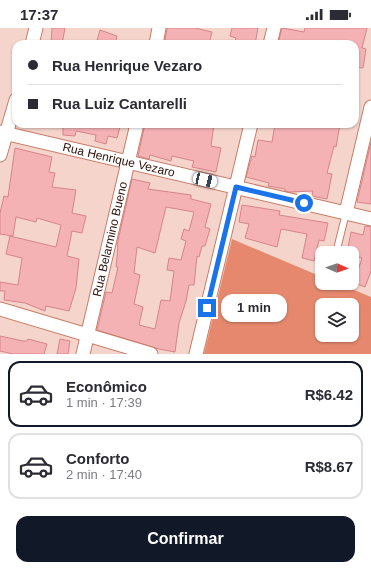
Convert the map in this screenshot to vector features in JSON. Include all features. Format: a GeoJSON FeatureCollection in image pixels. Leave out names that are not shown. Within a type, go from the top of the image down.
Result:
{"type":"FeatureCollection","features":[{"type":"Feature","properties":{"kind":"street"},"geometry":{"type":"LineString","coordinates":[[33,40],[36,28]]}},
{"type":"Feature","properties":{"kind":"street"},"geometry":{"type":"LineString","coordinates":[[157,40],[159,28]]}},
{"type":"Feature","properties":{"kind":"street"},"geometry":{"type":"LineString","coordinates":[[271,40],[274,28]]}},
{"type":"Feature","properties":{"kind":"street"},"geometry":{"type":"LineString","coordinates":[[346,213],[371,107]]}},
{"type":"Feature","properties":{"kind":"street"},"geometry":{"type":"LineString","coordinates":[[0,155],[4,132],[12,111]]}},
{"type":"Feature","properties":{"kind":"street","name":"Rua Belarmino Bueno"},"geometry":{"type":"LineString","coordinates":[[83,354],[136,128]]}},
{"type":"Feature","properties":{"kind":"street"},"geometry":{"type":"LineString","coordinates":[[196,354],[250,128]]}},
{"type":"Feature","properties":{"kind":"street","name":"Rua Henrique Vezaro"},"geometry":{"type":"LineString","coordinates":[[4,132],[371,219]]}},
{"type":"Feature","properties":{"kind":"street"},"geometry":{"type":"LineString","coordinates":[[0,309],[151,354]]}},
{"type":"Feature","properties":{"kind":"lane"},"geometry":{"type":"LineString","coordinates":[[338,246],[346,213]]}},
{"type":"Feature","properties":{"kind":"shaded area"},"geometry":{"type":"Polygon","coordinates":[[[232,239],[315,274],[315,290],[354,290],[371,297],[371,354],[204,354],[232,239]]]}},
{"type":"Feature","properties":{"kind":"building"},"geometry":{"type":"Polygon","coordinates":[[[52,28],[65,28],[63,40],[51,40],[52,28]]]}},
{"type":"Feature","properties":{"kind":"building"},"geometry":{"type":"Polygon","coordinates":[[[167,28],[195,28],[212,32],[210,40],[165,40],[167,28]]]}},
{"type":"Feature","properties":{"kind":"building"},"geometry":{"type":"Polygon","coordinates":[[[232,28],[258,28],[256,40],[235,40],[236,38],[230,36],[232,28]]]}},
{"type":"Feature","properties":{"kind":"building"},"geometry":{"type":"Polygon","coordinates":[[[282,28],[304,32],[305,28],[367,28],[362,48],[366,49],[363,68],[359,68],[359,40],[279,40],[282,28]]]}},
{"type":"Feature","properties":{"kind":"building"},"geometry":{"type":"Polygon","coordinates":[[[100,30],[117,36],[116,40],[97,40],[100,30]]]}},
{"type":"Feature","properties":{"kind":"building"},"geometry":{"type":"Polygon","coordinates":[[[63,128],[120,128],[117,138],[108,136],[106,144],[95,141],[96,135],[76,131],[75,136],[63,135],[63,128]]]}},
{"type":"Feature","properties":{"kind":"building"},"geometry":{"type":"Polygon","coordinates":[[[144,128],[213,128],[211,146],[221,148],[216,172],[192,167],[194,161],[172,156],[171,161],[150,155],[149,159],[138,156],[144,128]]]}},
{"type":"Feature","properties":{"kind":"building"},"geometry":{"type":"Polygon","coordinates":[[[274,128],[339,128],[336,147],[334,146],[327,173],[332,174],[327,199],[312,196],[313,191],[289,192],[285,191],[285,189],[268,186],[269,183],[246,177],[252,156],[255,157],[258,140],[272,142],[274,128]]]}},
{"type":"Feature","properties":{"kind":"building"},"geometry":{"type":"Polygon","coordinates":[[[371,142],[371,204],[357,202],[371,142]]]}},
{"type":"Feature","properties":{"kind":"building"},"geometry":{"type":"Polygon","coordinates":[[[15,148],[52,157],[49,172],[55,173],[52,187],[76,190],[72,213],[86,216],[82,233],[72,231],[67,256],[79,259],[76,288],[69,311],[46,306],[45,311],[25,303],[4,300],[5,291],[0,291],[0,282],[18,285],[22,258],[6,254],[10,236],[56,247],[61,225],[37,218],[36,222],[16,217],[13,236],[0,234],[0,213],[4,196],[8,197],[15,148]]]}},
{"type":"Feature","properties":{"kind":"building"},"geometry":{"type":"Polygon","coordinates":[[[132,179],[150,183],[148,189],[191,195],[191,199],[211,204],[205,227],[210,229],[205,246],[202,246],[199,257],[197,256],[194,285],[189,285],[179,323],[175,352],[159,349],[97,330],[106,292],[112,293],[118,267],[116,267],[117,245],[132,179]],[[166,207],[155,253],[137,247],[134,273],[140,275],[134,304],[143,307],[139,325],[155,329],[161,300],[170,301],[174,271],[167,270],[169,258],[181,260],[186,241],[181,239],[184,229],[189,231],[194,212],[166,207]]]}},
{"type":"Feature","properties":{"kind":"building"},"geometry":{"type":"Polygon","coordinates":[[[242,205],[280,211],[279,215],[328,223],[324,241],[319,240],[318,246],[315,246],[314,261],[302,258],[307,234],[281,229],[277,247],[245,238],[249,224],[239,222],[242,205]]]}},
{"type":"Feature","properties":{"kind":"building"},"geometry":{"type":"Polygon","coordinates":[[[365,226],[371,227],[371,271],[365,287],[359,285],[359,267],[362,258],[359,257],[359,246],[348,246],[351,232],[363,235],[365,226]]]}},
{"type":"Feature","properties":{"kind":"building"},"geometry":{"type":"Polygon","coordinates":[[[0,336],[23,341],[27,341],[28,339],[47,344],[44,354],[13,354],[0,351],[0,336]]]}},
{"type":"Feature","properties":{"kind":"building"},"geometry":{"type":"Polygon","coordinates":[[[60,339],[70,341],[68,354],[57,354],[60,339]]]}},
{"type":"Feature","properties":{"kind":"route"},"geometry":{"type":"LineString","coordinates":[[207,308],[236,187],[304,203]]}}]}
